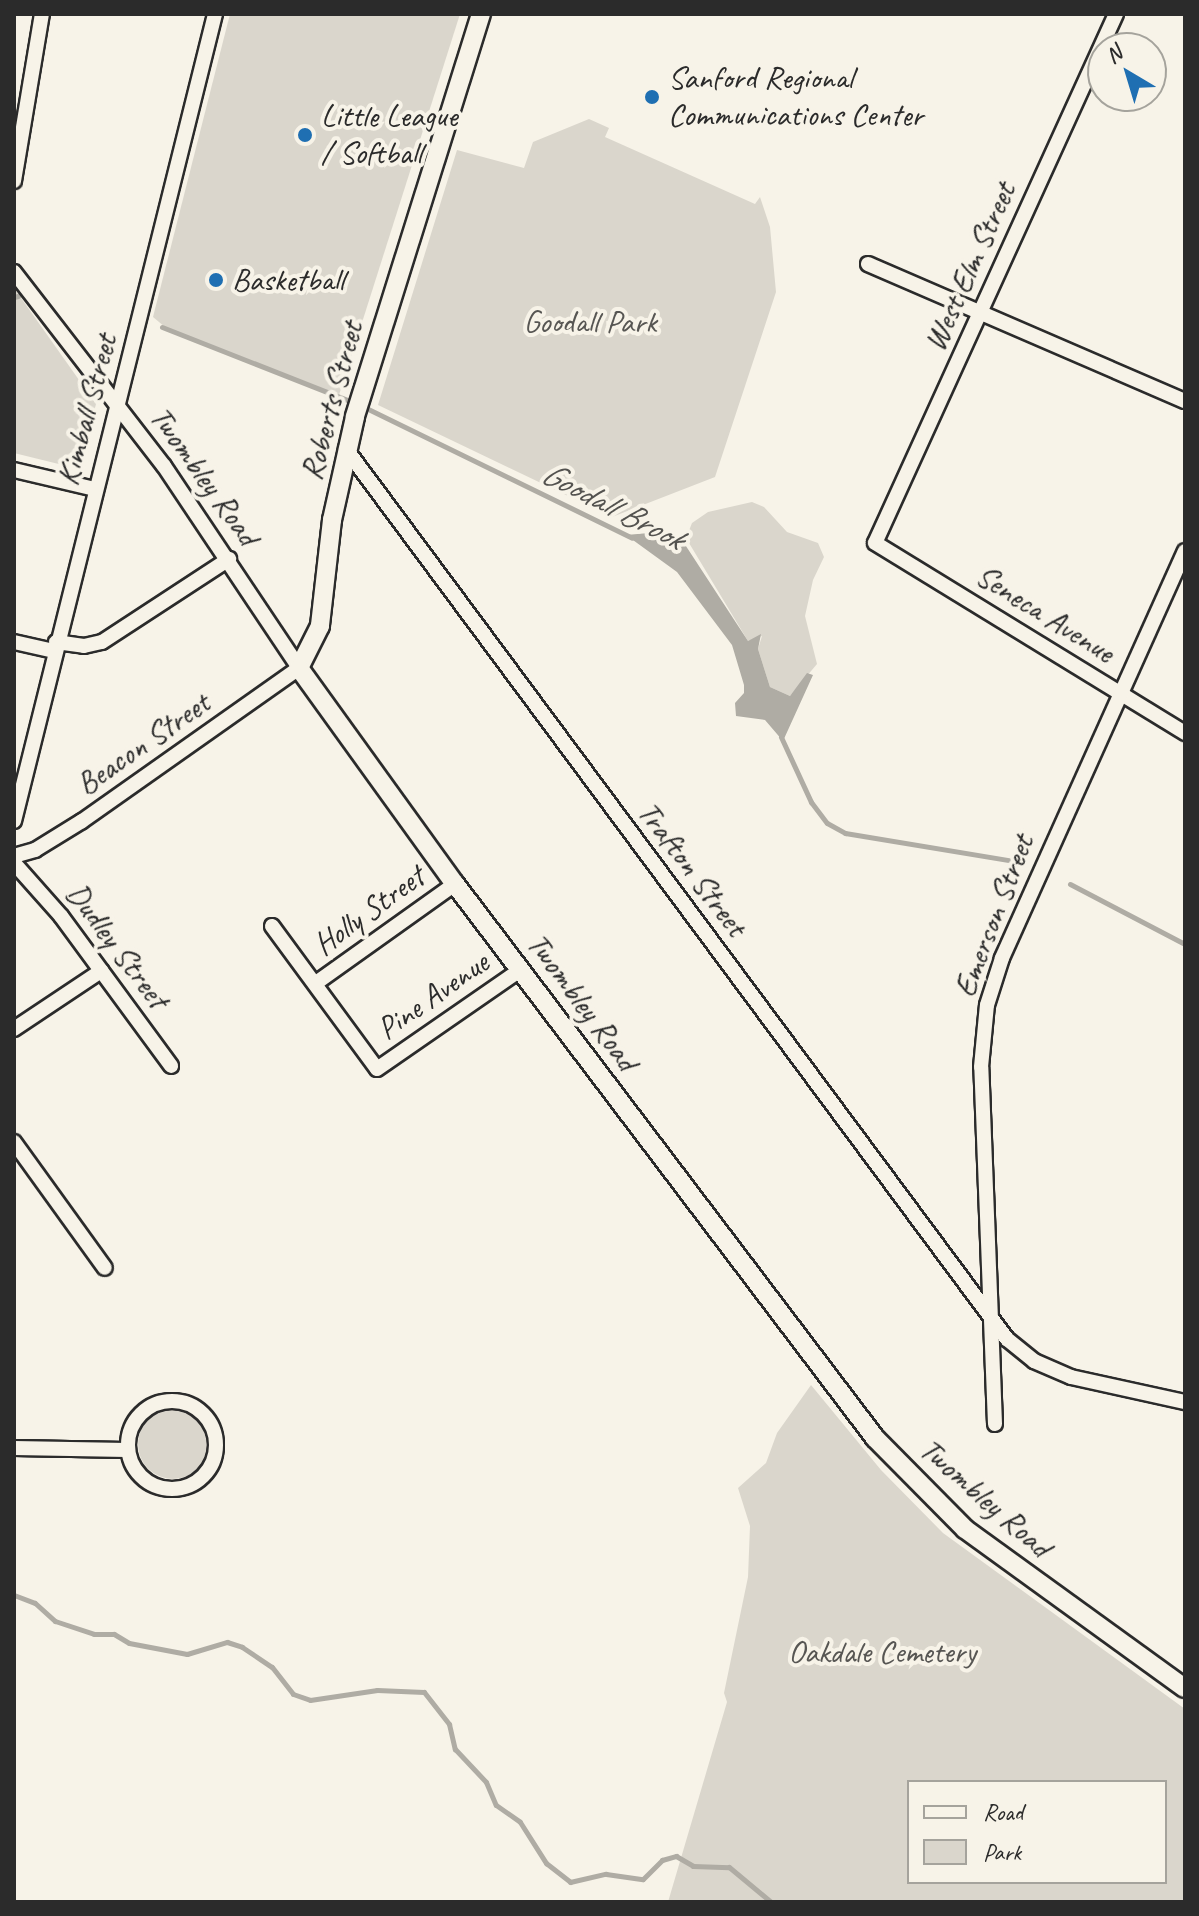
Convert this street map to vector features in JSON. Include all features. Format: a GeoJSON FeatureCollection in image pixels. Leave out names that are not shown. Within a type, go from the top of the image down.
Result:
{"type":"FeatureCollection","features":[{"type":"Feature","properties":{"kind":"street"},"geometry":{"type":"LineString","coordinates":[[14,181],[42,14]]}},
{"type":"Feature","properties":{"kind":"street","name":"Kimball Street"},"geometry":{"type":"LineString","coordinates":[[14,821],[215,14]]}},
{"type":"Feature","properties":{"kind":"street","name":"Roberts Street"},"geometry":{"type":"LineString","coordinates":[[299,668],[320,626],[346,449],[481,14]]}},
{"type":"Feature","properties":{"kind":"street","name":"West Elm Street"},"geometry":{"type":"LineString","coordinates":[[875,543],[1116,14]]}},
{"type":"Feature","properties":{"kind":"street"},"geometry":{"type":"LineString","coordinates":[[868,264],[1185,401]]}},
{"type":"Feature","properties":{"kind":"street","name":"Twombley Road"},"geometry":{"type":"LineString","coordinates":[[14,272],[229,559],[299,668],[455,884],[851,1410],[898,1464],[965,1529],[1185,1688]]}},
{"type":"Feature","properties":{"kind":"street","name":"Trafton Street"},"geometry":{"type":"LineString","coordinates":[[346,449],[993,1323],[1020,1352],[1047,1367],[1111,1389],[1185,1402]]}},
{"type":"Feature","properties":{"kind":"street"},"geometry":{"type":"LineString","coordinates":[[14,470],[95,489]]}},
{"type":"Feature","properties":{"kind":"street","name":"Seneca Avenue"},"geometry":{"type":"LineString","coordinates":[[875,543],[1185,733]]}},
{"type":"Feature","properties":{"kind":"street","name":"Emerson Street"},"geometry":{"type":"LineString","coordinates":[[995,1424],[981,1067],[987,1005],[1003,955],[1185,551]]}},
{"type":"Feature","properties":{"kind":"street"},"geometry":{"type":"LineString","coordinates":[[14,642],[55,647],[102,642],[229,559]]}},
{"type":"Feature","properties":{"kind":"street","name":"Beacon Street"},"geometry":{"type":"LineString","coordinates":[[14,856],[35,850],[82,821],[299,668]]}},
{"type":"Feature","properties":{"kind":"street","name":"Dudley Street"},"geometry":{"type":"LineString","coordinates":[[14,863],[61,916],[171,1066]]}},
{"type":"Feature","properties":{"kind":"street","name":"Holly Street"},"geometry":{"type":"LineString","coordinates":[[316,983],[455,884]]}},
{"type":"Feature","properties":{"kind":"street"},"geometry":{"type":"LineString","coordinates":[[272,926],[316,983]]}},
{"type":"Feature","properties":{"kind":"street","name":"Pine Avenue"},"geometry":{"type":"LineString","coordinates":[[316,983],[377,1069],[520,970]]}},
{"type":"Feature","properties":{"kind":"street"},"geometry":{"type":"LineString","coordinates":[[14,1029],[101,971]]}},
{"type":"Feature","properties":{"kind":"street"},"geometry":{"type":"LineString","coordinates":[[14,1142],[105,1268]]}},
{"type":"Feature","properties":{"kind":"street"},"geometry":{"type":"LineString","coordinates":[[166,1400],[184,1402],[206,1416],[216,1449],[206,1473],[176,1490],[145,1478],[127,1450],[142,1412],[166,1400]]}},
{"type":"Feature","properties":{"kind":"street"},"geometry":{"type":"LineString","coordinates":[[14,1448],[127,1450]]}},
{"type":"Feature","properties":{"kind":"green space"},"geometry":{"type":"Polygon","coordinates":[[[230,14],[460,14],[339,395],[171,332],[153,317],[230,14]]]}},
{"type":"Feature","properties":{"kind":"green space","name":"Goodall Park"},"geometry":{"type":"Polygon","coordinates":[[[589,119],[609,128],[605,137],[755,204],[760,197],[770,227],[776,292],[715,477],[612,517],[378,405],[457,150],[524,168],[533,142],[589,119]]]}},
{"type":"Feature","properties":{"kind":"green space"},"geometry":{"type":"Polygon","coordinates":[[[14,288],[96,404],[79,469],[14,453],[14,288]]]}},
{"type":"Feature","properties":{"kind":"green space"},"geometry":{"type":"Polygon","coordinates":[[[752,502],[764,507],[787,532],[818,543],[824,557],[813,580],[805,616],[817,664],[790,696],[770,687],[758,649],[762,636],[748,641],[686,538],[692,523],[708,512],[752,502]]]}},
{"type":"Feature","properties":{"kind":"green space","name":"Oakdale Cemetery"},"geometry":{"type":"Polygon","coordinates":[[[811,1385],[881,1470],[943,1533],[1185,1709],[1185,1902],[668,1902],[727,1702],[724,1693],[748,1577],[750,1526],[738,1488],[766,1463],[777,1433],[811,1385]]]}},
{"type":"Feature","properties":{"kind":"green space"},"geometry":{"type":"Polygon","coordinates":[[[166,1409],[180,1409],[202,1424],[208,1444],[206,1457],[198,1469],[180,1479],[166,1479],[144,1464],[138,1451],[138,1437],[153,1415],[166,1409]]]}},
{"type":"Feature","properties":{"kind":"shaded area"},"geometry":{"type":"Polygon","coordinates":[[[649,533],[682,540],[748,641],[761,634],[758,649],[770,687],[790,696],[807,673],[813,675],[783,741],[765,720],[736,716],[735,703],[744,693],[744,685],[732,645],[677,572],[626,535],[649,533]]]}},
{"type":"Feature","properties":{"kind":"waterway","name":"Goodall Brook"},"geometry":{"type":"LineString","coordinates":[[14,297],[18,296]]}},
{"type":"Feature","properties":{"kind":"waterway","name":"Goodall Brook"},"geometry":{"type":"LineString","coordinates":[[162,327],[355,403]]}},
{"type":"Feature","properties":{"kind":"waterway","name":"Goodall Brook"},"geometry":{"type":"LineString","coordinates":[[364,407],[632,538]]}},
{"type":"Feature","properties":{"kind":"waterway","name":"Goodall Brook"},"geometry":{"type":"LineString","coordinates":[[781,737],[811,802],[827,823],[845,833],[1015,861]]}},
{"type":"Feature","properties":{"kind":"waterway","name":"Goodall Brook"},"geometry":{"type":"LineString","coordinates":[[1070,884],[1185,944]]}},
{"type":"Feature","properties":{"kind":"waterway"},"geometry":{"type":"LineString","coordinates":[[14,1595],[35,1603],[55,1621],[94,1634],[114,1634],[129,1643],[187,1654],[227,1642],[242,1647],[272,1667],[293,1694],[310,1700],[377,1690],[424,1692],[449,1724],[455,1749],[486,1782],[496,1805],[520,1822],[546,1863],[570,1882],[606,1874],[643,1879],[662,1860],[676,1856],[693,1866],[729,1867],[771,1902]]}},
{"type":"Feature","properties":{"kind":"place","name":"Sanford Regional Communications Center"},"geometry":{"type":"Point","coordinates":[652,97]}},
{"type":"Feature","properties":{"kind":"place","name":"Little League / Softball"},"geometry":{"type":"Point","coordinates":[305,135]}},
{"type":"Feature","properties":{"kind":"place","name":"Basketball"},"geometry":{"type":"Point","coordinates":[216,280]}}]}
